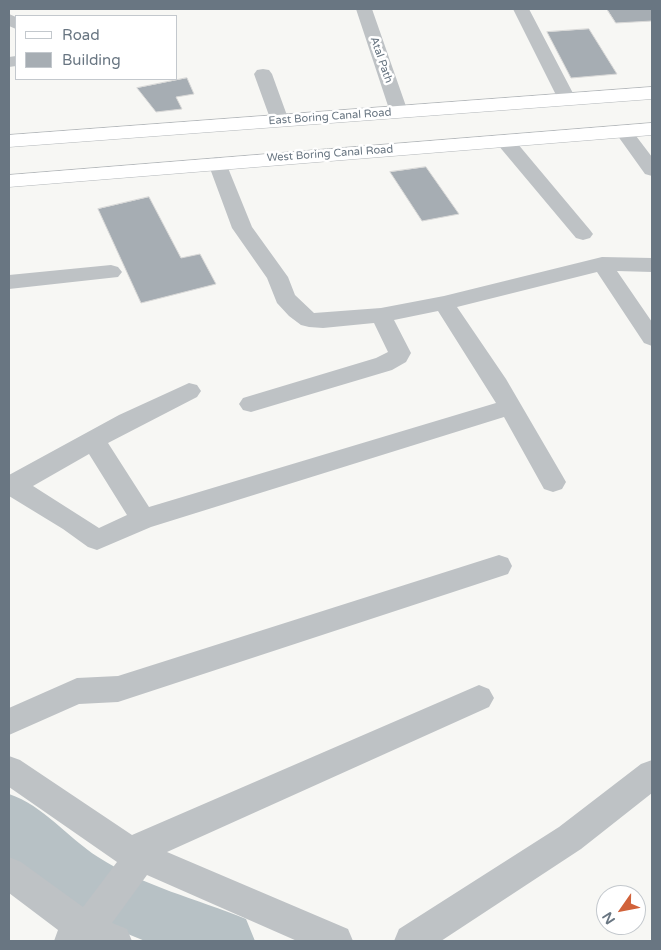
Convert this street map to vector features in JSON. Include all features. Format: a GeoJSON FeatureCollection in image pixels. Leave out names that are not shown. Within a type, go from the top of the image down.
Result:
{"type":"FeatureCollection","features":[{"type":"Feature","properties":{"kind":"main road","name":"East Boring Canal Road"},"geometry":{"type":"LineString","coordinates":[[9,141],[652,93]]}},
{"type":"Feature","properties":{"kind":"main road"},"geometry":{"type":"LineString","coordinates":[[333,117],[345,153]]}},
{"type":"Feature","properties":{"kind":"main road","name":"West Boring Canal Road"},"geometry":{"type":"LineString","coordinates":[[9,181],[652,129]]}},
{"type":"Feature","properties":{"kind":"main road"},"geometry":{"type":"LineString","coordinates":[[156,130],[161,168]]}},
{"type":"Feature","properties":{"kind":"street","name":"Atal Path"},"geometry":{"type":"LineString","coordinates":[[364,9],[399,112]]}},
{"type":"Feature","properties":{"kind":"street"},"geometry":{"type":"LineString","coordinates":[[521,9],[567,99]]}},
{"type":"Feature","properties":{"kind":"street"},"geometry":{"type":"LineString","coordinates":[[263,74],[280,121]]}},
{"type":"Feature","properties":{"kind":"street"},"geometry":{"type":"LineString","coordinates":[[624,132],[652,170]]}},
{"type":"Feature","properties":{"kind":"street"},"geometry":{"type":"LineString","coordinates":[[505,141],[583,234]]}},
{"type":"Feature","properties":{"kind":"street"},"geometry":{"type":"LineString","coordinates":[[217,163],[242,228],[277,277],[285,298],[297,312],[309,320],[323,321],[381,315],[444,303],[602,264],[652,265]]}},
{"type":"Feature","properties":{"kind":"street"},"geometry":{"type":"LineString","coordinates":[[602,264],[652,338]]}},
{"type":"Feature","properties":{"kind":"street"},"geometry":{"type":"LineString","coordinates":[[9,282],[111,272]]}},
{"type":"Feature","properties":{"kind":"street"},"geometry":{"type":"LineString","coordinates":[[444,303],[510,406],[553,482]]}},
{"type":"Feature","properties":{"kind":"street"},"geometry":{"type":"LineString","coordinates":[[251,404],[384,364],[398,358],[400,353],[398,347],[381,315]]}},
{"type":"Feature","properties":{"kind":"street"},"geometry":{"type":"LineString","coordinates":[[10,485],[93,439],[189,391]]}},
{"type":"Feature","properties":{"kind":"street"},"geometry":{"type":"LineString","coordinates":[[10,485],[72,522],[97,540],[143,519],[510,406]]}},
{"type":"Feature","properties":{"kind":"street"},"geometry":{"type":"LineString","coordinates":[[93,439],[143,519]]}},
{"type":"Feature","properties":{"kind":"street"},"geometry":{"type":"LineString","coordinates":[[9,722],[77,691],[118,689],[499,566]]}},
{"type":"Feature","properties":{"kind":"street"},"geometry":{"type":"LineString","coordinates":[[9,873],[92,933],[114,890],[136,854],[479,698]]}},
{"type":"Feature","properties":{"kind":"street"},"geometry":{"type":"LineString","coordinates":[[9,770],[136,854],[336,941]]}},
{"type":"Feature","properties":{"kind":"street"},"geometry":{"type":"LineString","coordinates":[[410,941],[570,838],[652,774]]}},
{"type":"Feature","properties":{"kind":"building"},"geometry":{"type":"Polygon","coordinates":[[[607,9],[652,9],[652,21],[616,23],[607,9]]]}},
{"type":"Feature","properties":{"kind":"building"},"geometry":{"type":"Polygon","coordinates":[[[589,29],[617,74],[571,78],[547,32],[589,29]]]}},
{"type":"Feature","properties":{"kind":"building"},"geometry":{"type":"Polygon","coordinates":[[[187,78],[194,94],[176,97],[182,109],[156,112],[137,88],[178,80],[187,78]]]}},
{"type":"Feature","properties":{"kind":"building"},"geometry":{"type":"Polygon","coordinates":[[[426,167],[459,214],[422,221],[390,172],[426,167]]]}},
{"type":"Feature","properties":{"kind":"building"},"geometry":{"type":"Polygon","coordinates":[[[149,197],[181,258],[200,254],[216,284],[141,303],[98,209],[149,197]]]}},
{"type":"Feature","properties":{"kind":"waterway"},"geometry":{"type":"LineString","coordinates":[[9,821],[77,878],[129,905],[224,941]]}}]}
